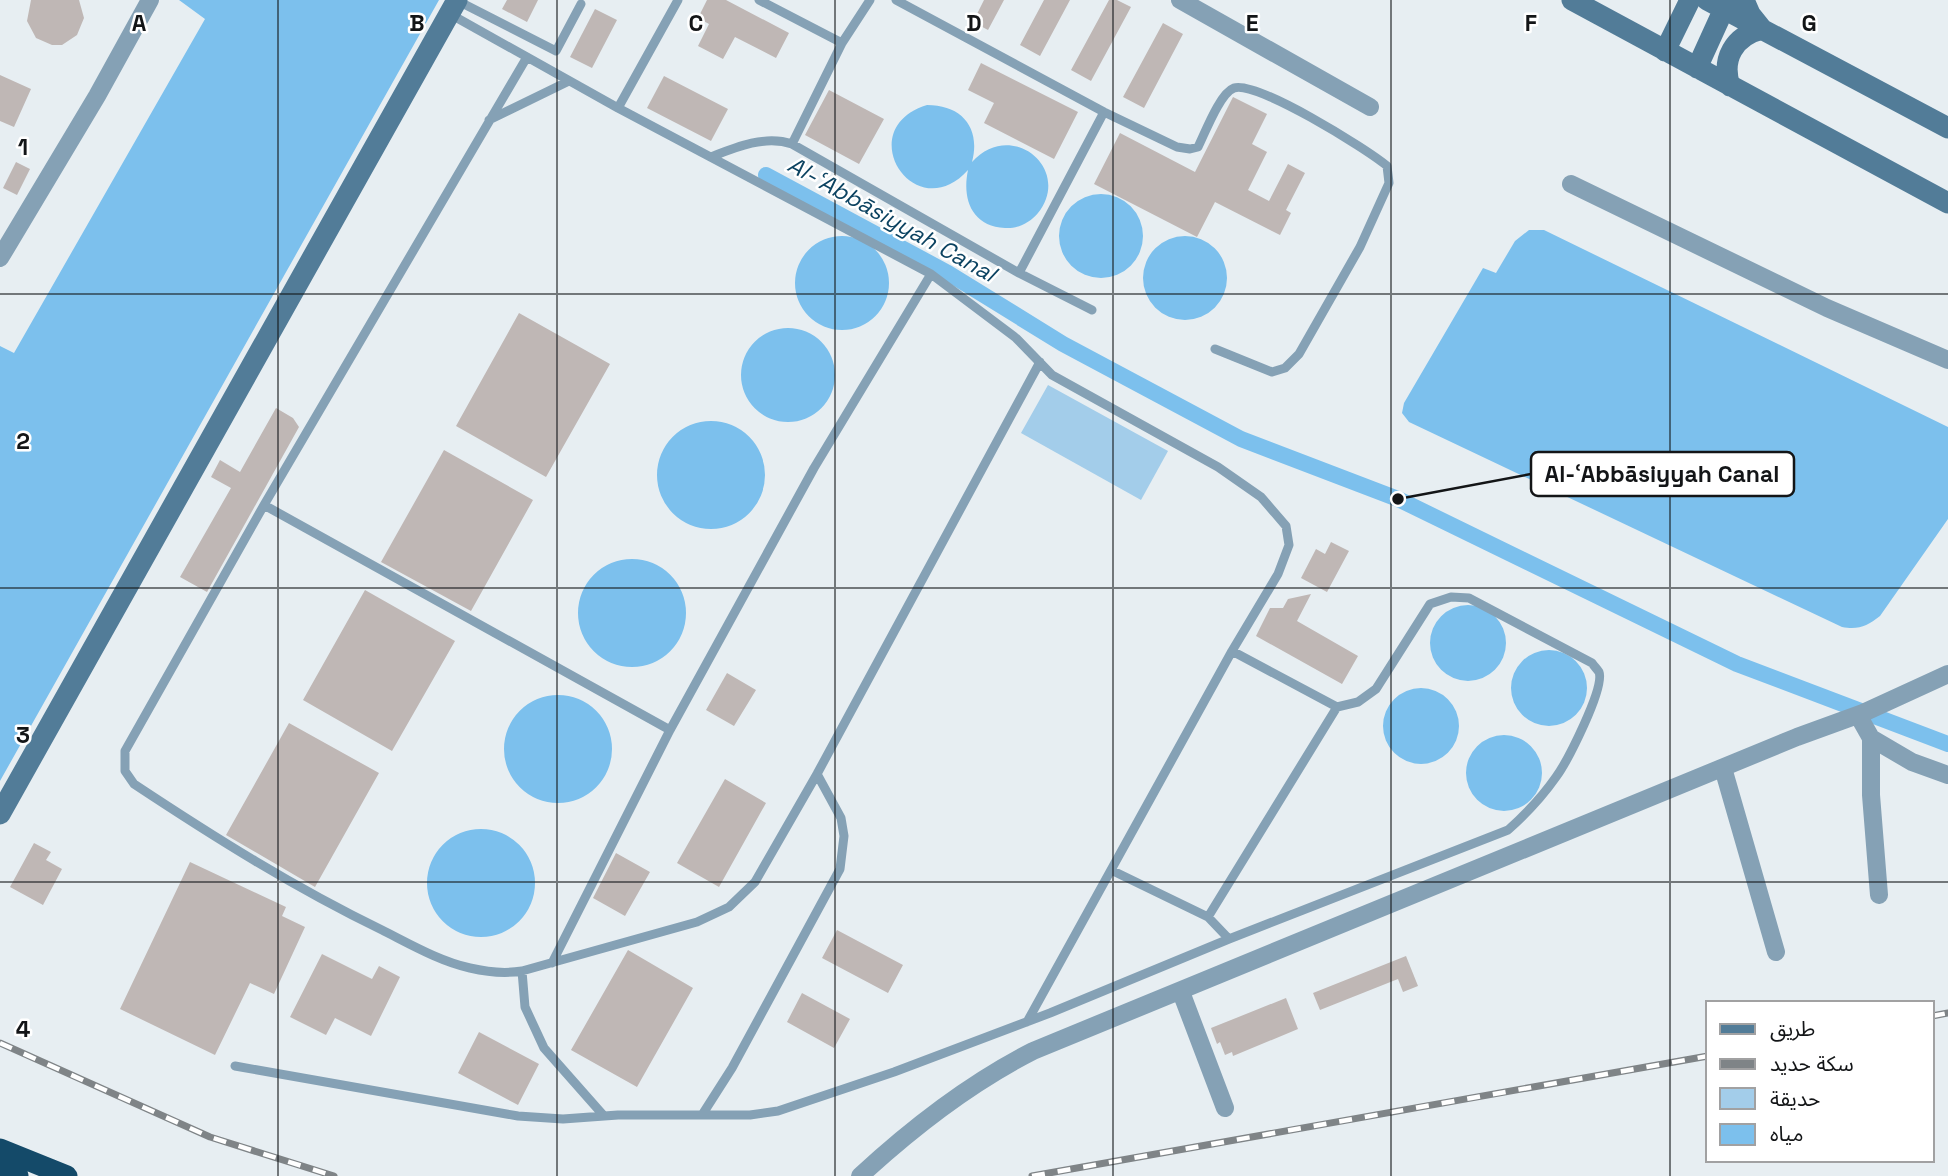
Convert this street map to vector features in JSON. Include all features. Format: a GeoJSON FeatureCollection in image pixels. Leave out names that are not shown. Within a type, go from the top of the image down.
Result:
{"type":"FeatureCollection","features":[{"type":"Feature","properties":{"kind":"highway"},"geometry":{"type":"LineString","coordinates":[[0,1149],[67,1176]]}},
{"type":"Feature","properties":{"kind":"highway"},"geometry":{"type":"LineString","coordinates":[[0,1169],[18,1176]]}},
{"type":"Feature","properties":{"kind":"main road"},"geometry":{"type":"LineString","coordinates":[[1572,0],[1948,203]]}},
{"type":"Feature","properties":{"kind":"main road"},"geometry":{"type":"LineString","coordinates":[[1665,51],[1690,0]]}},
{"type":"Feature","properties":{"kind":"main road"},"geometry":{"type":"LineString","coordinates":[[1697,68],[1726,2],[1749,13],[1762,29],[1948,128]]}},
{"type":"Feature","properties":{"kind":"main road"},"geometry":{"type":"LineString","coordinates":[[0,814],[453,7]]}},
{"type":"Feature","properties":{"kind":"main road"},"geometry":{"type":"LineString","coordinates":[[1730,86],[1726,68],[1731,50],[1744,36],[1762,29]]}},
{"type":"Feature","properties":{"kind":"street"},"geometry":{"type":"LineString","coordinates":[[0,258],[97,96],[150,0]]}},
{"type":"Feature","properties":{"kind":"street"},"geometry":{"type":"LineString","coordinates":[[1180,0],[1370,107]]}},
{"type":"Feature","properties":{"kind":"street"},"geometry":{"type":"LineString","coordinates":[[1571,184],[1828,309],[1948,360]]}},
{"type":"Feature","properties":{"kind":"street"},"geometry":{"type":"LineString","coordinates":[[860,1176],[906,1136],[998,1069],[1033,1051],[1860,714],[1948,674]]}},
{"type":"Feature","properties":{"kind":"street"},"geometry":{"type":"LineString","coordinates":[[1860,714],[1871,738],[1871,795],[1879,895]]}},
{"type":"Feature","properties":{"kind":"street"},"geometry":{"type":"LineString","coordinates":[[1871,738],[1912,762],[1948,775]]}},
{"type":"Feature","properties":{"kind":"street"},"geometry":{"type":"LineString","coordinates":[[1723,768],[1776,952]]}},
{"type":"Feature","properties":{"kind":"street"},"geometry":{"type":"LineString","coordinates":[[1181,992],[1224,1108]]}},
{"type":"Feature","properties":{"kind":"lane"},"geometry":{"type":"LineString","coordinates":[[618,108],[678,0]]}},
{"type":"Feature","properties":{"kind":"lane"},"geometry":{"type":"LineString","coordinates":[[759,0],[842,43]]}},
{"type":"Feature","properties":{"kind":"lane"},"geometry":{"type":"LineString","coordinates":[[792,144],[842,43],[870,0]]}},
{"type":"Feature","properties":{"kind":"lane"},"geometry":{"type":"LineString","coordinates":[[896,0],[1104,112],[1177,148],[1198,147],[1222,97],[1233,88],[1244,87],[1301,111],[1387,166],[1389,183],[1360,247],[1300,354],[1285,368],[1272,372],[1215,348]]}},
{"type":"Feature","properties":{"kind":"lane"},"geometry":{"type":"LineString","coordinates":[[453,7],[555,51],[581,4]]}},
{"type":"Feature","properties":{"kind":"lane"},"geometry":{"type":"LineString","coordinates":[[453,7],[527,57],[569,81],[931,274],[1016,338],[1052,375],[1218,467],[1261,497],[1286,526],[1289,545],[1278,574],[1232,651],[1027,1021]]}},
{"type":"Feature","properties":{"kind":"lane"},"geometry":{"type":"LineString","coordinates":[[527,57],[264,505],[125,751],[125,771],[134,784],[215,838],[351,915],[432,955],[468,968],[506,974],[697,922],[729,907],[755,882],[817,774],[1040,362]]}},
{"type":"Feature","properties":{"kind":"lane"},"geometry":{"type":"LineString","coordinates":[[489,120],[569,81]]}},
{"type":"Feature","properties":{"kind":"lane"},"geometry":{"type":"LineString","coordinates":[[1019,273],[1104,112]]}},
{"type":"Feature","properties":{"kind":"lane"},"geometry":{"type":"LineString","coordinates":[[711,157],[735,147],[762,141],[778,139],[792,144],[1019,273],[1092,310]]}},
{"type":"Feature","properties":{"kind":"lane"},"geometry":{"type":"LineString","coordinates":[[552,963],[670,730],[814,468],[931,274]]}},
{"type":"Feature","properties":{"kind":"lane"},"geometry":{"type":"LineString","coordinates":[[264,505],[670,730]]}},
{"type":"Feature","properties":{"kind":"lane"},"geometry":{"type":"LineString","coordinates":[[235,1066],[518,1116],[564,1119],[604,1116],[750,1115],[778,1111],[894,1072],[1027,1021],[1508,830],[1527,814],[1557,776],[1600,687],[1599,672],[1592,663],[1469,598],[1451,597],[1430,604],[1376,689],[1358,702],[1337,707],[1232,651]]}},
{"type":"Feature","properties":{"kind":"lane"},"geometry":{"type":"LineString","coordinates":[[1208,917],[1337,707]]}},
{"type":"Feature","properties":{"kind":"lane"},"geometry":{"type":"LineString","coordinates":[[702,1115],[732,1068],[841,869],[844,836],[841,818],[817,774]]}},
{"type":"Feature","properties":{"kind":"lane"},"geometry":{"type":"LineString","coordinates":[[1111,870],[1208,917],[1229,939]]}},
{"type":"Feature","properties":{"kind":"lane"},"geometry":{"type":"LineString","coordinates":[[522,971],[525,1007],[544,1048],[604,1116]]}},
{"type":"Feature","properties":{"kind":"green space"},"geometry":{"type":"Polygon","coordinates":[[[1048,385],[1168,451],[1141,500],[1021,433],[1048,385]]]}},
{"type":"Feature","properties":{"kind":"water"},"geometry":{"type":"Polygon","coordinates":[[[179,0],[439,0],[0,781],[0,346],[14,353],[205,19],[179,0]]]}},
{"type":"Feature","properties":{"kind":"water"},"geometry":{"type":"Polygon","coordinates":[[[927,105],[950,109],[966,121],[974,139],[972,162],[987,150],[1004,145],[1019,147],[1033,154],[1043,166],[1048,180],[1047,196],[1035,217],[1019,226],[1005,228],[984,222],[977,216],[968,200],[968,170],[948,185],[928,188],[911,182],[899,169],[892,152],[893,134],[904,117],[927,105]]]}},
{"type":"Feature","properties":{"kind":"water"},"geometry":{"type":"Polygon","coordinates":[[[1101,194],[1124,201],[1136,213],[1143,236],[1136,259],[1124,271],[1101,278],[1078,271],[1066,259],[1059,236],[1066,213],[1078,201],[1101,194]]]}},
{"type":"Feature","properties":{"kind":"water"},"geometry":{"type":"Polygon","coordinates":[[[1529,230],[1544,230],[1948,427],[1948,519],[1880,616],[1863,626],[1842,627],[1409,422],[1402,413],[1404,403],[1483,268],[1496,273],[1515,241],[1529,230]]]}},
{"type":"Feature","properties":{"kind":"water"},"geometry":{"type":"Polygon","coordinates":[[[842,236],[860,239],[876,249],[886,265],[889,283],[886,301],[876,317],[860,327],[842,330],[824,327],[808,317],[798,301],[795,283],[798,265],[808,249],[824,239],[842,236]]]}},
{"type":"Feature","properties":{"kind":"water"},"geometry":{"type":"Polygon","coordinates":[[[1185,236],[1208,243],[1220,255],[1227,278],[1220,301],[1208,313],[1185,320],[1162,313],[1150,301],[1143,278],[1150,255],[1162,243],[1185,236]]]}},
{"type":"Feature","properties":{"kind":"water"},"geometry":{"type":"Polygon","coordinates":[[[788,328],[806,331],[821,342],[832,357],[835,375],[832,393],[821,408],[806,419],[788,422],[770,419],[755,408],[744,393],[741,375],[744,357],[755,342],[770,331],[788,328]]]}},
{"type":"Feature","properties":{"kind":"water"},"geometry":{"type":"Polygon","coordinates":[[[711,421],[732,425],[749,437],[761,454],[765,475],[761,496],[749,513],[732,525],[711,529],[690,525],[673,513],[661,496],[657,475],[661,454],[673,437],[690,425],[711,421]]]}},
{"type":"Feature","properties":{"kind":"water"},"geometry":{"type":"Polygon","coordinates":[[[632,559],[653,563],[670,575],[682,592],[686,613],[682,634],[670,651],[653,663],[632,667],[611,663],[594,651],[582,634],[578,613],[582,592],[594,575],[611,563],[632,559]]]}},
{"type":"Feature","properties":{"kind":"water"},"geometry":{"type":"Polygon","coordinates":[[[1468,605],[1482,608],[1495,616],[1503,629],[1506,643],[1503,657],[1495,670],[1482,678],[1468,681],[1454,678],[1441,670],[1433,657],[1430,643],[1433,629],[1441,616],[1454,608],[1468,605]]]}},
{"type":"Feature","properties":{"kind":"water"},"geometry":{"type":"Polygon","coordinates":[[[1549,650],[1563,653],[1576,661],[1584,674],[1587,688],[1584,702],[1576,715],[1563,723],[1549,726],[1535,723],[1522,715],[1514,702],[1511,688],[1514,674],[1522,661],[1535,653],[1549,650]]]}},
{"type":"Feature","properties":{"kind":"water"},"geometry":{"type":"Polygon","coordinates":[[[1421,688],[1435,691],[1448,699],[1456,712],[1459,726],[1456,740],[1448,753],[1435,761],[1421,764],[1407,761],[1394,753],[1386,740],[1383,726],[1386,712],[1394,699],[1407,691],[1421,688]]]}},
{"type":"Feature","properties":{"kind":"water"},"geometry":{"type":"Polygon","coordinates":[[[558,695],[579,699],[596,711],[608,728],[612,749],[608,770],[596,787],[579,799],[558,803],[537,799],[520,787],[508,770],[504,749],[508,728],[520,711],[537,699],[558,695]]]}},
{"type":"Feature","properties":{"kind":"water"},"geometry":{"type":"Polygon","coordinates":[[[1504,735],[1518,738],[1531,746],[1539,759],[1542,773],[1539,787],[1531,800],[1518,808],[1504,811],[1490,808],[1477,800],[1469,787],[1466,773],[1469,759],[1477,746],[1490,738],[1504,735]]]}},
{"type":"Feature","properties":{"kind":"water"},"geometry":{"type":"Polygon","coordinates":[[[481,829],[502,833],[519,845],[531,862],[535,883],[531,904],[519,921],[502,933],[481,937],[460,933],[443,921],[431,904],[427,883],[431,862],[443,845],[460,833],[481,829]]]}},
{"type":"Feature","properties":{"kind":"building"},"geometry":{"type":"Polygon","coordinates":[[[31,0],[79,0],[84,18],[77,35],[62,45],[52,45],[36,38],[27,21],[31,0]]]}},
{"type":"Feature","properties":{"kind":"building"},"geometry":{"type":"Polygon","coordinates":[[[507,0],[538,0],[527,22],[502,9],[507,0]]]}},
{"type":"Feature","properties":{"kind":"building"},"geometry":{"type":"Polygon","coordinates":[[[707,0],[726,0],[789,33],[776,58],[735,37],[723,59],[698,46],[709,24],[698,18],[707,0]]]}},
{"type":"Feature","properties":{"kind":"building"},"geometry":{"type":"Polygon","coordinates":[[[984,0],[1004,0],[988,30],[973,22],[984,0]]]}},
{"type":"Feature","properties":{"kind":"building"},"geometry":{"type":"Polygon","coordinates":[[[1044,0],[1070,0],[1040,56],[1020,45],[1044,0]]]}},
{"type":"Feature","properties":{"kind":"building"},"geometry":{"type":"Polygon","coordinates":[[[1109,0],[1117,0],[1131,7],[1091,81],[1071,70],[1109,0]]]}},
{"type":"Feature","properties":{"kind":"building"},"geometry":{"type":"Polygon","coordinates":[[[595,9],[617,20],[592,68],[570,57],[595,9]]]}},
{"type":"Feature","properties":{"kind":"building"},"geometry":{"type":"Polygon","coordinates":[[[1163,23],[1183,34],[1144,108],[1123,97],[1163,23]]]}},
{"type":"Feature","properties":{"kind":"building"},"geometry":{"type":"Polygon","coordinates":[[[981,63],[1078,112],[1054,159],[984,123],[994,103],[968,90],[981,63]]]}},
{"type":"Feature","properties":{"kind":"building"},"geometry":{"type":"Polygon","coordinates":[[[0,75],[31,89],[14,127],[0,121],[0,75]]]}},
{"type":"Feature","properties":{"kind":"building"},"geometry":{"type":"Polygon","coordinates":[[[664,76],[728,109],[711,141],[647,108],[664,76]]]}},
{"type":"Feature","properties":{"kind":"building"},"geometry":{"type":"Polygon","coordinates":[[[829,90],[884,119],[859,164],[805,135],[829,90]]]}},
{"type":"Feature","properties":{"kind":"building"},"geometry":{"type":"Polygon","coordinates":[[[1233,97],[1267,114],[1252,144],[1267,152],[1248,190],[1269,201],[1288,164],[1305,173],[1286,210],[1291,213],[1280,235],[1215,202],[1197,237],[1094,184],[1120,133],[1195,172],[1233,97]]]}},
{"type":"Feature","properties":{"kind":"building"},"geometry":{"type":"Polygon","coordinates":[[[16,162],[30,169],[17,195],[3,188],[16,162]]]}},
{"type":"Feature","properties":{"kind":"building"},"geometry":{"type":"Polygon","coordinates":[[[519,313],[610,364],[546,477],[456,426],[519,313]]]}},
{"type":"Feature","properties":{"kind":"building"},"geometry":{"type":"Polygon","coordinates":[[[276,408],[293,418],[299,427],[207,592],[180,577],[231,488],[211,477],[220,460],[240,472],[276,408]]]}},
{"type":"Feature","properties":{"kind":"building"},"geometry":{"type":"Polygon","coordinates":[[[444,450],[533,500],[471,611],[381,562],[444,450]]]}},
{"type":"Feature","properties":{"kind":"building"},"geometry":{"type":"Polygon","coordinates":[[[1331,542],[1349,551],[1327,592],[1301,578],[1316,549],[1325,554],[1331,542]]]}},
{"type":"Feature","properties":{"kind":"building"},"geometry":{"type":"Polygon","coordinates":[[[365,590],[455,641],[392,751],[303,700],[365,590]]]}},
{"type":"Feature","properties":{"kind":"building"},"geometry":{"type":"Polygon","coordinates":[[[1311,594],[1297,621],[1358,656],[1342,684],[1256,636],[1270,608],[1283,608],[1288,599],[1311,594]]]}},
{"type":"Feature","properties":{"kind":"building"},"geometry":{"type":"Polygon","coordinates":[[[727,673],[756,690],[734,726],[706,710],[727,673]]]}},
{"type":"Feature","properties":{"kind":"building"},"geometry":{"type":"Polygon","coordinates":[[[289,723],[379,773],[315,887],[226,835],[289,723]]]}},
{"type":"Feature","properties":{"kind":"building"},"geometry":{"type":"Polygon","coordinates":[[[725,779],[766,803],[719,887],[677,863],[725,779]]]}},
{"type":"Feature","properties":{"kind":"building"},"geometry":{"type":"Polygon","coordinates":[[[34,843],[51,852],[46,860],[62,869],[43,905],[10,887],[34,843]]]}},
{"type":"Feature","properties":{"kind":"building"},"geometry":{"type":"Polygon","coordinates":[[[616,853],[650,872],[625,916],[593,898],[616,853]]]}},
{"type":"Feature","properties":{"kind":"building"},"geometry":{"type":"Polygon","coordinates":[[[190,862],[286,907],[282,916],[305,927],[274,994],[250,983],[215,1055],[120,1009],[190,862]]]}},
{"type":"Feature","properties":{"kind":"building"},"geometry":{"type":"Polygon","coordinates":[[[837,930],[903,965],[888,993],[822,958],[837,930]]]}},
{"type":"Feature","properties":{"kind":"building"},"geometry":{"type":"Polygon","coordinates":[[[628,950],[693,988],[637,1087],[571,1050],[628,950]]]}},
{"type":"Feature","properties":{"kind":"building"},"geometry":{"type":"Polygon","coordinates":[[[322,954],[372,979],[379,966],[400,977],[371,1036],[335,1018],[326,1035],[290,1017],[322,954]]]}},
{"type":"Feature","properties":{"kind":"building"},"geometry":{"type":"Polygon","coordinates":[[[1406,956],[1418,986],[1403,992],[1398,979],[1320,1010],[1313,993],[1406,956]]]}},
{"type":"Feature","properties":{"kind":"building"},"geometry":{"type":"Polygon","coordinates":[[[802,993],[850,1019],[834,1048],[787,1022],[802,993]]]}},
{"type":"Feature","properties":{"kind":"building"},"geometry":{"type":"Polygon","coordinates":[[[1286,998],[1298,1029],[1233,1056],[1232,1052],[1225,1055],[1211,1028],[1286,998]]]}},
{"type":"Feature","properties":{"kind":"building"},"geometry":{"type":"Polygon","coordinates":[[[479,1032],[539,1064],[518,1105],[458,1073],[479,1032]]]}},
{"type":"Feature","properties":{"kind":"waterway","name":"Al-ʿAbbāsiyyah Canal"},"geometry":{"type":"LineString","coordinates":[[766,175],[948,273],[1063,344],[1241,439],[1398,499],[1737,664],[1948,744]]}},
{"type":"Feature","properties":{"kind":"railway"},"geometry":{"type":"LineString","coordinates":[[1934,1016],[1948,1013]]}},
{"type":"Feature","properties":{"kind":"railway"},"geometry":{"type":"LineString","coordinates":[[0,1043],[210,1137],[334,1176]]}},
{"type":"Feature","properties":{"kind":"railway"},"geometry":{"type":"LineString","coordinates":[[1032,1176],[1706,1056]]}},
{"type":"Feature","properties":{"kind":"place","name":"Al-ʿAbbāsiyyah Canal"},"geometry":{"type":"Point","coordinates":[1398,499]}}]}
